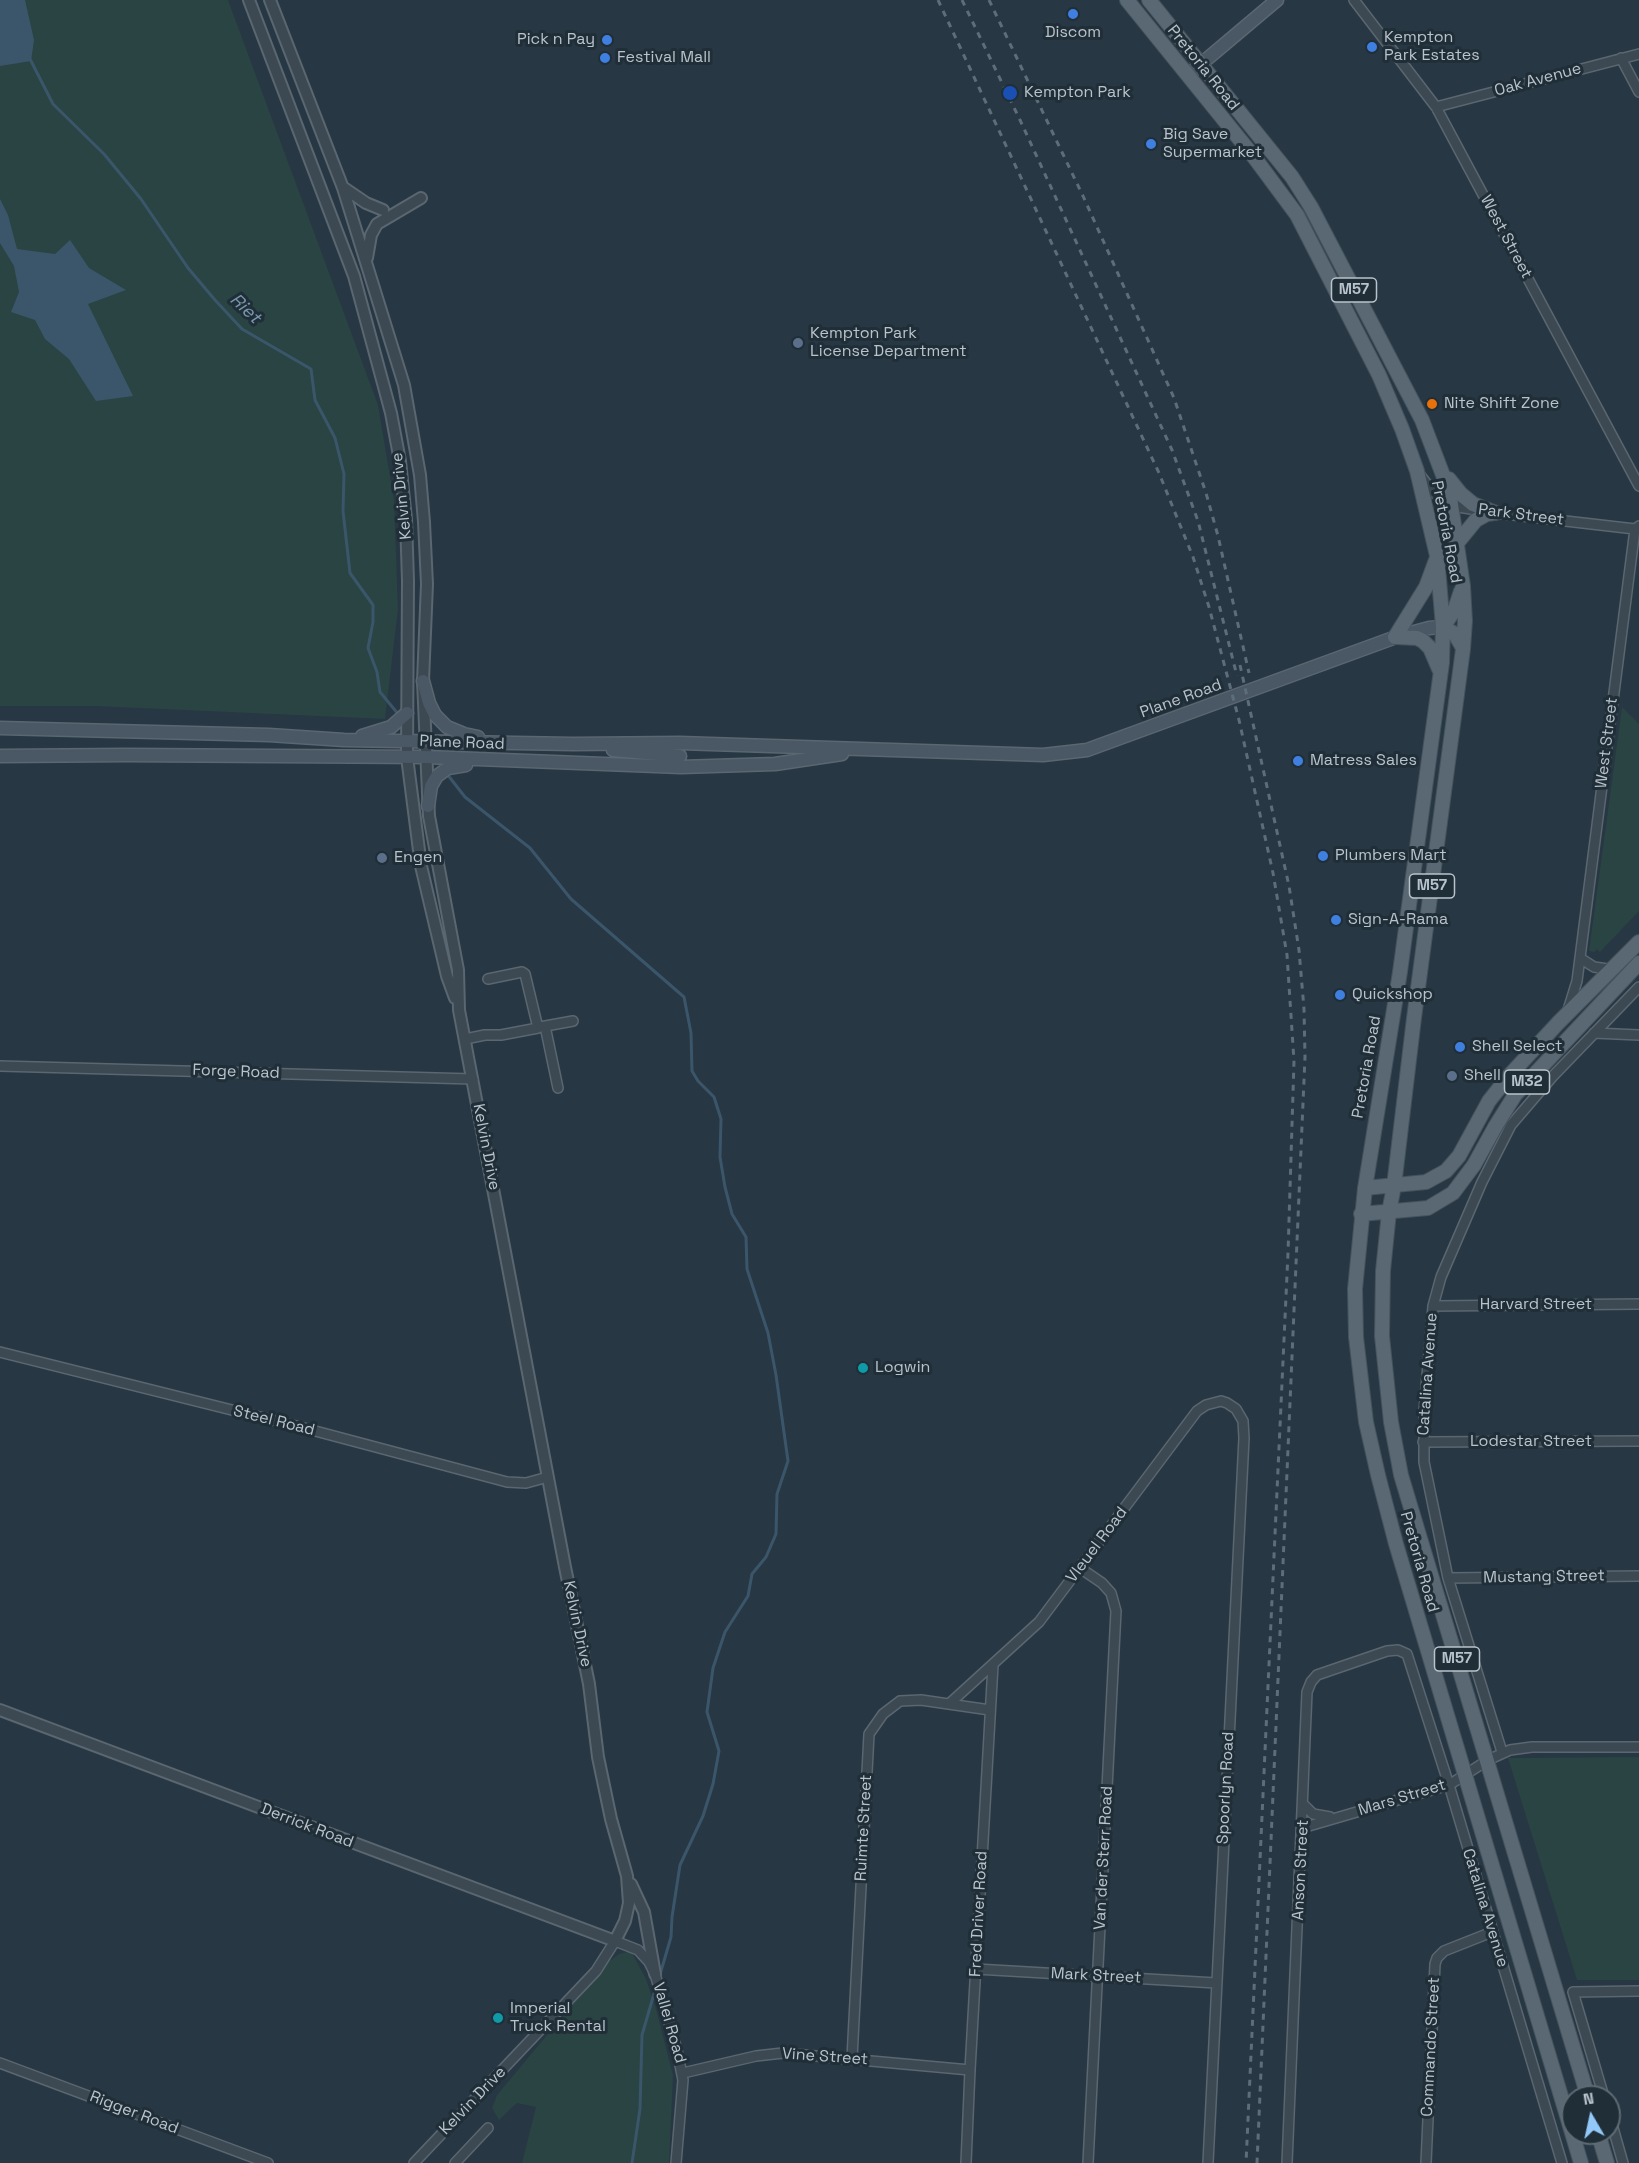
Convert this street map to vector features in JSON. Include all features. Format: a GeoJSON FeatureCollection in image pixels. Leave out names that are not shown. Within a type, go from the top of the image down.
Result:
{"type":"FeatureCollection","features":[{"type":"Feature","properties":{"kind":"main road","name":"Pretoria Road"},"geometry":{"type":"LineString","coordinates":[[1127,0],[1271,178],[1297,215],[1379,375],[1402,429],[1417,471],[1437,556],[1443,627],[1440,674],[1400,972],[1361,1214],[1355,1290],[1356,1337],[1366,1422],[1396,1544],[1581,2163]]}},
{"type":"Feature","properties":{"kind":"main road","name":"Pretoria Road"},"geometry":{"type":"LineString","coordinates":[[1149,0],[1292,177],[1311,207],[1413,402],[1449,491],[1463,586],[1465,621],[1463,649],[1389,1212],[1383,1271],[1382,1336],[1391,1422],[1401,1474],[1584,2085]]}},
{"type":"Feature","properties":{"kind":"main road"},"geometry":{"type":"LineString","coordinates":[[1188,75],[1277,0]]}},
{"type":"Feature","properties":{"kind":"main road"},"geometry":{"type":"LineString","coordinates":[[1442,470],[1467,499],[1495,513]]}},
{"type":"Feature","properties":{"kind":"main road"},"geometry":{"type":"LineString","coordinates":[[1458,542],[1476,520],[1487,514],[1495,513]]}},
{"type":"Feature","properties":{"kind":"main road"},"geometry":{"type":"LineString","coordinates":[[1437,556],[1426,587],[1396,637],[1417,638],[1423,641],[1435,657],[1440,674]]}},
{"type":"Feature","properties":{"kind":"main road"},"geometry":{"type":"LineString","coordinates":[[1463,586],[1455,609],[1443,627],[1455,634],[1463,649]]}},
{"type":"Feature","properties":{"kind":"main road","name":"Plane Road"},"geometry":{"type":"LineString","coordinates":[[0,756],[126,754],[426,757],[681,767],[775,764],[845,754],[1043,755],[1087,750],[1396,637],[1429,628],[1443,627]]}},
{"type":"Feature","properties":{"kind":"main road"},"geometry":{"type":"LineString","coordinates":[[423,681],[432,709],[447,727],[464,734],[505,743]]}},
{"type":"Feature","properties":{"kind":"main road"},"geometry":{"type":"LineString","coordinates":[[344,740],[391,727],[407,713]]}},
{"type":"Feature","properties":{"kind":"main road","name":"Plane Road"},"geometry":{"type":"LineString","coordinates":[[0,728],[269,735],[424,742],[680,743],[848,748],[922,753]]}},
{"type":"Feature","properties":{"kind":"main road"},"geometry":{"type":"LineString","coordinates":[[573,744],[643,754],[680,756]]}},
{"type":"Feature","properties":{"kind":"main road"},"geometry":{"type":"LineString","coordinates":[[428,806],[431,786],[441,772],[456,765],[487,760]]}},
{"type":"Feature","properties":{"kind":"main road","name":"M32"},"geometry":{"type":"LineString","coordinates":[[1365,1188],[1426,1182],[1441,1176],[1459,1155],[1489,1101],[1508,1077],[1639,942]]}},
{"type":"Feature","properties":{"kind":"main road","name":"M32"},"geometry":{"type":"LineString","coordinates":[[1361,1214],[1428,1208],[1452,1193],[1474,1165],[1515,1095],[1639,963]]}},
{"type":"Feature","properties":{"kind":"main road"},"geometry":{"type":"LineString","coordinates":[[1400,972],[1419,980]]}},
{"type":"Feature","properties":{"kind":"main road"},"geometry":{"type":"LineString","coordinates":[[1396,1161],[1410,1177],[1426,1182]]}},
{"type":"Feature","properties":{"kind":"main road"},"geometry":{"type":"LineString","coordinates":[[1602,2145],[1607,2163]]}},
{"type":"Feature","properties":{"kind":"street","name":"Kelvin Drive"},"geometry":{"type":"LineString","coordinates":[[249,0],[354,276],[391,413],[400,461],[406,519],[407,757],[421,866],[447,976],[459,1010],[465,1039],[589,1684],[598,1756],[611,1819],[627,1876],[629,1898],[628,1910],[615,1941],[596,1971],[414,2163]]}},
{"type":"Feature","properties":{"kind":"street","name":"Kelvin Drive"},"geometry":{"type":"LineString","coordinates":[[270,0],[343,188],[367,259],[404,385],[420,475],[427,584],[423,681],[428,806],[458,970],[459,1010]]}},
{"type":"Feature","properties":{"kind":"street","name":"West Street"},"geometry":{"type":"LineString","coordinates":[[1354,0],[1436,107],[1639,486]]}},
{"type":"Feature","properties":{"kind":"street","name":"Oak Avenue"},"geometry":{"type":"LineString","coordinates":[[1436,107],[1639,54]]}},
{"type":"Feature","properties":{"kind":"street"},"geometry":{"type":"LineString","coordinates":[[1621,58],[1639,92]]}},
{"type":"Feature","properties":{"kind":"street"},"geometry":{"type":"LineString","coordinates":[[343,188],[357,198],[383,210]]}},
{"type":"Feature","properties":{"kind":"street"},"geometry":{"type":"LineString","coordinates":[[367,259],[371,235],[377,224],[421,198]]}},
{"type":"Feature","properties":{"kind":"street"},"geometry":{"type":"LineString","coordinates":[[1417,471],[1434,493],[1452,506]]}},
{"type":"Feature","properties":{"kind":"street","name":"Park Street"},"geometry":{"type":"LineString","coordinates":[[1452,506],[1495,513],[1637,527]]}},
{"type":"Feature","properties":{"kind":"street","name":"West Street"},"geometry":{"type":"LineString","coordinates":[[1566,1015],[1577,981],[1637,527]]}},
{"type":"Feature","properties":{"kind":"street"},"geometry":{"type":"LineString","coordinates":[[1580,958],[1598,968],[1608,969],[1617,965]]}},
{"type":"Feature","properties":{"kind":"street"},"geometry":{"type":"LineString","coordinates":[[488,979],[522,972],[525,974],[558,1088]]}},
{"type":"Feature","properties":{"kind":"street","name":"Catalina Avenue"},"geometry":{"type":"LineString","coordinates":[[1502,1752],[1448,1578],[1427,1478],[1423,1442],[1424,1411],[1433,1306],[1448,1260],[1506,1133],[1553,1076],[1639,987]]}},
{"type":"Feature","properties":{"kind":"street"},"geometry":{"type":"LineString","coordinates":[[465,1039],[484,1035],[501,1035],[573,1021]]}},
{"type":"Feature","properties":{"kind":"street"},"geometry":{"type":"LineString","coordinates":[[1594,1033],[1639,1035]]}},
{"type":"Feature","properties":{"kind":"street","name":"Forge Road"},"geometry":{"type":"LineString","coordinates":[[0,1066],[473,1079]]}},
{"type":"Feature","properties":{"kind":"street","name":"Harvard Street"},"geometry":{"type":"LineString","coordinates":[[1433,1306],[1639,1304]]}},
{"type":"Feature","properties":{"kind":"street","name":"Steel Road"},"geometry":{"type":"LineString","coordinates":[[0,1352],[304,1428],[507,1482],[525,1483],[548,1477]]}},
{"type":"Feature","properties":{"kind":"street","name":"Vleuel Road"},"geometry":{"type":"LineString","coordinates":[[949,1704],[1039,1622],[1197,1411],[1206,1405],[1221,1401],[1232,1405],[1240,1414]]}},
{"type":"Feature","properties":{"kind":"street","name":"Spoorlyn Road"},"geometry":{"type":"LineString","coordinates":[[1208,2163],[1245,1438],[1240,1414]]}},
{"type":"Feature","properties":{"kind":"street","name":"Lodestar Street"},"geometry":{"type":"LineString","coordinates":[[1423,1442],[1639,1441]]}},
{"type":"Feature","properties":{"kind":"street","name":"Van der Sterr Road"},"geometry":{"type":"LineString","coordinates":[[1080,1568],[1106,1588],[1114,1598],[1116,1611],[1088,2163]]}},
{"type":"Feature","properties":{"kind":"street","name":"Mustang Street"},"geometry":{"type":"LineString","coordinates":[[1448,1578],[1639,1576]]}},
{"type":"Feature","properties":{"kind":"street","name":"Anson Street"},"geometry":{"type":"LineString","coordinates":[[1287,2163],[1307,1692],[1317,1675],[1387,1651],[1398,1650],[1407,1654]]}},
{"type":"Feature","properties":{"kind":"street","name":"Catalina Avenue"},"geometry":{"type":"LineString","coordinates":[[1407,1654],[1449,1785],[1562,2163]]}},
{"type":"Feature","properties":{"kind":"street","name":"Fred Driver Road"},"geometry":{"type":"LineString","coordinates":[[966,2163],[993,1665]]}},
{"type":"Feature","properties":{"kind":"street","name":"Ruimte Street"},"geometry":{"type":"LineString","coordinates":[[852,2058],[869,1734],[884,1714],[900,1701],[914,1700],[990,1710]]}},
{"type":"Feature","properties":{"kind":"street","name":"Derrick Road"},"geometry":{"type":"LineString","coordinates":[[0,1710],[615,1941]]}},
{"type":"Feature","properties":{"kind":"street","name":"Mars Street"},"geometry":{"type":"LineString","coordinates":[[1302,1828],[1449,1785],[1502,1752],[1532,1747],[1639,1747]]}},
{"type":"Feature","properties":{"kind":"street"},"geometry":{"type":"LineString","coordinates":[[1304,1805],[1317,1816],[1336,1818]]}},
{"type":"Feature","properties":{"kind":"street"},"geometry":{"type":"LineString","coordinates":[[627,1876],[644,1912],[655,1974]]}},
{"type":"Feature","properties":{"kind":"street","name":"Commando Street"},"geometry":{"type":"LineString","coordinates":[[1426,2163],[1437,1958],[1444,1951],[1492,1932]]}},
{"type":"Feature","properties":{"kind":"street","name":"Vallei Road"},"geometry":{"type":"LineString","coordinates":[[615,1941],[630,1946],[644,1955],[655,1974],[682,2073],[676,2163]]}},
{"type":"Feature","properties":{"kind":"street","name":"Mark Street"},"geometry":{"type":"LineString","coordinates":[[976,1969],[1216,1983]]}},
{"type":"Feature","properties":{"kind":"street"},"geometry":{"type":"LineString","coordinates":[[1600,2085],[1573,1992],[1639,1991]]}},
{"type":"Feature","properties":{"kind":"street","name":"Vine Street"},"geometry":{"type":"LineString","coordinates":[[682,2073],[771,2054],[852,2058],[970,2070]]}},
{"type":"Feature","properties":{"kind":"street","name":"Rigger Road"},"geometry":{"type":"LineString","coordinates":[[0,2062],[268,2163]]}},
{"type":"Feature","properties":{"kind":"street"},"geometry":{"type":"LineString","coordinates":[[455,2163],[488,2128]]}},
{"type":"Feature","properties":{"kind":"street"},"geometry":{"type":"LineString","coordinates":[[1618,2145],[1623,2163]]}},
{"type":"Feature","properties":{"kind":"green space"},"geometry":{"type":"Polygon","coordinates":[[[0,0],[228,0],[378,405],[394,500],[398,609],[385,719],[95,706],[0,706],[0,0]]]}},
{"type":"Feature","properties":{"kind":"green space"},"geometry":{"type":"Polygon","coordinates":[[[1622,707],[1639,724],[1639,911],[1600,952],[1597,949],[1594,952],[1589,951],[1622,707]]]}},
{"type":"Feature","properties":{"kind":"green space"},"geometry":{"type":"Polygon","coordinates":[[[1639,1757],[1639,1980],[1577,1980],[1508,1758],[1639,1757]]]}},
{"type":"Feature","properties":{"kind":"green space"},"geometry":{"type":"Polygon","coordinates":[[[631,1951],[646,1979],[673,2075],[669,2163],[522,2163],[536,2107],[517,2103],[499,2120],[492,2108],[497,2095],[607,1963],[619,1954],[631,1951]]]}},
{"type":"Feature","properties":{"kind":"water"},"geometry":{"type":"Polygon","coordinates":[[[0,0],[25,0],[34,40],[31,61],[0,66],[0,0]]]}},
{"type":"Feature","properties":{"kind":"water"},"geometry":{"type":"Polygon","coordinates":[[[0,199],[8,215],[17,249],[55,254],[70,240],[89,268],[126,290],[88,304],[133,396],[96,401],[69,359],[45,339],[35,320],[11,312],[19,292],[14,266],[0,243],[0,199]]]}},
{"type":"Feature","properties":{"kind":"waterway","name":"Riet"},"geometry":{"type":"LineString","coordinates":[[30,59],[53,104],[104,154],[141,199],[188,268],[215,300],[242,329],[311,369],[315,400],[335,438],[344,474],[343,511],[350,573],[373,605],[373,622],[368,648],[377,672],[380,692],[399,715]]}},
{"type":"Feature","properties":{"kind":"waterway"},"geometry":{"type":"LineString","coordinates":[[447,774],[465,797],[530,848],[571,899],[684,997],[691,1033],[692,1071],[698,1081],[714,1097],[721,1119],[720,1157],[725,1187],[732,1214],[746,1237],[747,1269],[768,1333],[776,1375],[788,1461],[777,1494],[776,1534],[766,1557],[752,1574],[748,1596],[725,1632],[713,1668],[707,1712],[719,1751],[713,1784],[703,1816],[680,1865],[671,1937],[659,1978]]}},
{"type":"Feature","properties":{"kind":"waterway"},"geometry":{"type":"LineString","coordinates":[[632,2163],[640,2109],[642,2035],[656,1987]]}},
{"type":"Feature","properties":{"kind":"railway"},"geometry":{"type":"LineString","coordinates":[[938,0],[1159,473],[1193,557],[1209,607],[1239,720],[1273,873],[1287,955],[1294,1061],[1288,1253],[1246,2163]]}},
{"type":"Feature","properties":{"kind":"railway"},"geometry":{"type":"LineString","coordinates":[[962,0],[1020,120],[1172,450],[1198,521],[1237,676]]}},
{"type":"Feature","properties":{"kind":"railway"},"geometry":{"type":"LineString","coordinates":[[989,0],[1083,196],[1174,398],[1218,536],[1249,673]]}},
{"type":"Feature","properties":{"kind":"railway"},"geometry":{"type":"LineString","coordinates":[[1240,665],[1289,886],[1299,950],[1305,1057],[1257,2163]]}},
{"type":"Feature","properties":{"kind":"place","name":"Discom"},"geometry":{"type":"Point","coordinates":[1073,14]}},
{"type":"Feature","properties":{"kind":"place","name":"Pick n Pay"},"geometry":{"type":"Point","coordinates":[607,40]}},
{"type":"Feature","properties":{"kind":"place","name":"Kempton Park Estates"},"geometry":{"type":"Point","coordinates":[1372,47]}},
{"type":"Feature","properties":{"kind":"place","name":"Festival Mall"},"geometry":{"type":"Point","coordinates":[605,58]}},
{"type":"Feature","properties":{"kind":"place","name":"Kempton Park"},"geometry":{"type":"Point","coordinates":[1010,93]}},
{"type":"Feature","properties":{"kind":"place","name":"Big Save Supermarket"},"geometry":{"type":"Point","coordinates":[1151,144]}},
{"type":"Feature","properties":{"kind":"place","name":"Kempton Park License Department"},"geometry":{"type":"Point","coordinates":[798,343]}},
{"type":"Feature","properties":{"kind":"place","name":"Nite Shift Zone"},"geometry":{"type":"Point","coordinates":[1432,404]}},
{"type":"Feature","properties":{"kind":"place","name":"Matress Sales"},"geometry":{"type":"Point","coordinates":[1298,761]}},
{"type":"Feature","properties":{"kind":"place","name":"Plumbers Mart"},"geometry":{"type":"Point","coordinates":[1323,856]}},
{"type":"Feature","properties":{"kind":"place","name":"Engen"},"geometry":{"type":"Point","coordinates":[382,858]}},
{"type":"Feature","properties":{"kind":"place","name":"Sign-A-Rama"},"geometry":{"type":"Point","coordinates":[1336,920]}},
{"type":"Feature","properties":{"kind":"place","name":"Quickshop"},"geometry":{"type":"Point","coordinates":[1340,995]}},
{"type":"Feature","properties":{"kind":"place","name":"Shell Select"},"geometry":{"type":"Point","coordinates":[1460,1047]}},
{"type":"Feature","properties":{"kind":"place","name":"Shell"},"geometry":{"type":"Point","coordinates":[1452,1076]}},
{"type":"Feature","properties":{"kind":"place","name":"Logwin"},"geometry":{"type":"Point","coordinates":[863,1368]}},
{"type":"Feature","properties":{"kind":"place","name":"Imperial Truck Rental"},"geometry":{"type":"Point","coordinates":[498,2018]}}]}
